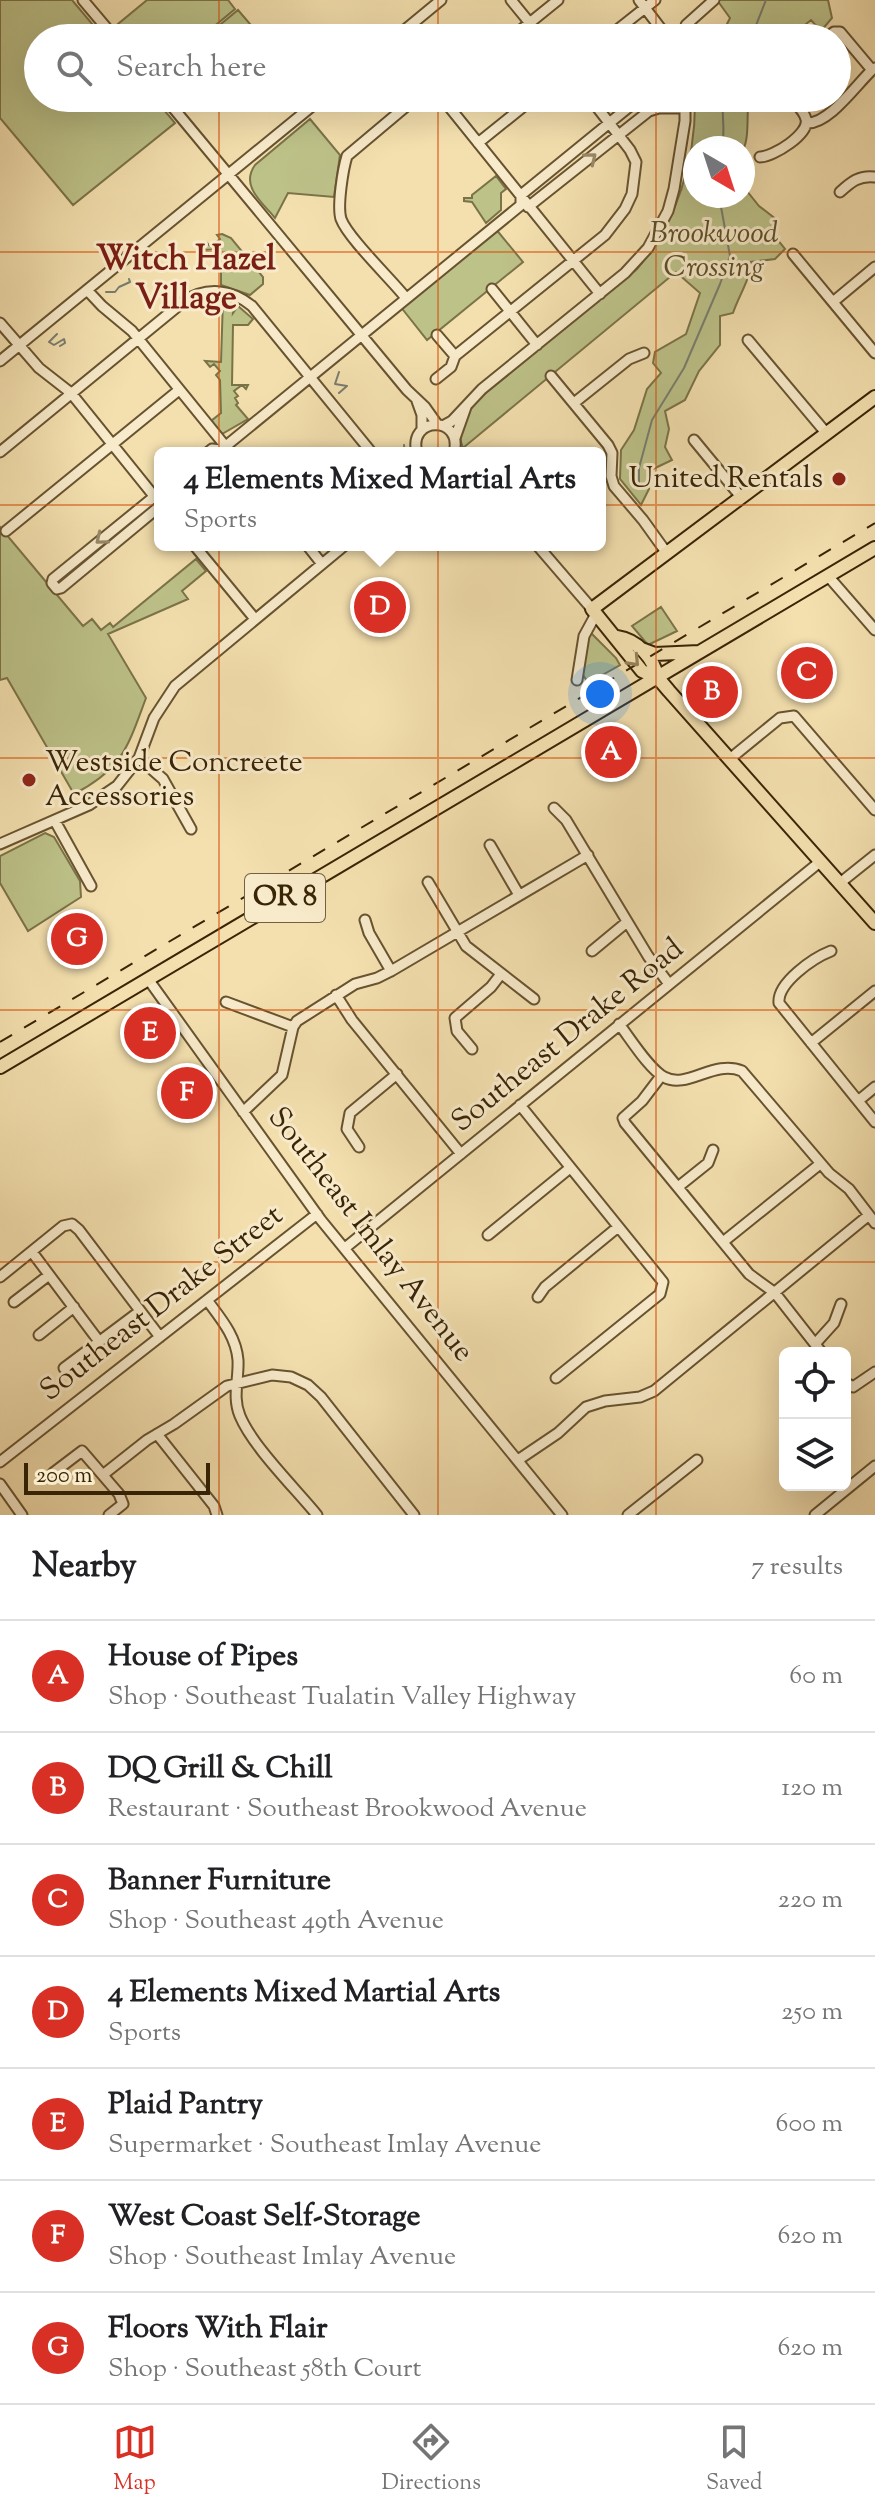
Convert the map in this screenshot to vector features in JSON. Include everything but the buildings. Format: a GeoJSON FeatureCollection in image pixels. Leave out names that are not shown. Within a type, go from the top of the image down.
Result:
{"type":"FeatureCollection","features":[{"type":"Feature","properties":{"kind":"main road"},"geometry":{"type":"LineString","coordinates":[[875,397],[666,552],[594,612],[642,671],[658,678],[875,923]]}},
{"type":"Feature","properties":{"kind":"main road","name":"OR 8"},"geometry":{"type":"LineString","coordinates":[[0,1067],[875,548]]}},
{"type":"Feature","properties":{"kind":"main road"},"geometry":{"type":"LineString","coordinates":[[617,637],[629,639],[639,648],[655,664],[658,678]]}},
{"type":"Feature","properties":{"kind":"main road"},"geometry":{"type":"LineString","coordinates":[[639,648],[655,654],[702,652]]}},
{"type":"Feature","properties":{"kind":"street"},"geometry":{"type":"LineString","coordinates":[[83,0],[103,24]]}},
{"type":"Feature","properties":{"kind":"street"},"geometry":{"type":"LineString","coordinates":[[412,24],[441,0]]}},
{"type":"Feature","properties":{"kind":"street"},"geometry":{"type":"LineString","coordinates":[[511,0],[530,23],[558,0]]}},
{"type":"Feature","properties":{"kind":"street"},"geometry":{"type":"LineString","coordinates":[[621,24],[642,3],[655,0]]}},
{"type":"Feature","properties":{"kind":"street"},"geometry":{"type":"LineString","coordinates":[[687,24],[706,2]]}},
{"type":"Feature","properties":{"kind":"street"},"geometry":{"type":"LineString","coordinates":[[642,3],[658,24]]}},
{"type":"Feature","properties":{"kind":"street"},"geometry":{"type":"LineString","coordinates":[[851,44],[874,69],[851,92]]}},
{"type":"Feature","properties":{"kind":"street"},"geometry":{"type":"LineString","coordinates":[[177,112],[417,401],[455,438]]}},
{"type":"Feature","properties":{"kind":"street"},"geometry":{"type":"LineString","coordinates":[[0,361],[305,112]]}},
{"type":"Feature","properties":{"kind":"street"},"geometry":{"type":"LineString","coordinates":[[399,112],[347,156],[340,211],[343,223],[406,298]]}},
{"type":"Feature","properties":{"kind":"street"},"geometry":{"type":"LineString","coordinates":[[453,112],[600,294]]}},
{"type":"Feature","properties":{"kind":"street"},"geometry":{"type":"LineString","coordinates":[[478,143],[517,112]]}},
{"type":"Feature","properties":{"kind":"street"},"geometry":{"type":"LineString","coordinates":[[436,379],[451,367],[455,356],[617,223],[632,194],[636,162],[601,112]]}},
{"type":"Feature","properties":{"kind":"street"},"geometry":{"type":"LineString","coordinates":[[229,447],[524,202],[623,112]]}},
{"type":"Feature","properties":{"kind":"street"},"geometry":{"type":"LineString","coordinates":[[524,202],[648,112]]}},
{"type":"Feature","properties":{"kind":"street"},"geometry":{"type":"LineString","coordinates":[[422,430],[440,425],[466,407],[482,389],[633,265],[659,232],[674,189],[685,112]]}},
{"type":"Feature","properties":{"kind":"street"},"geometry":{"type":"LineString","coordinates":[[802,112],[806,117],[805,127]]}},
{"type":"Feature","properties":{"kind":"street"},"geometry":{"type":"LineString","coordinates":[[760,157],[776,153],[805,127],[830,112]]}},
{"type":"Feature","properties":{"kind":"street"},"geometry":{"type":"LineString","coordinates":[[840,192],[852,181],[866,176],[875,177]]}},
{"type":"Feature","properties":{"kind":"street"},"geometry":{"type":"LineString","coordinates":[[793,254],[875,353]]}},
{"type":"Feature","properties":{"kind":"street"},"geometry":{"type":"LineString","coordinates":[[833,302],[875,267]]}},
{"type":"Feature","properties":{"kind":"street"},"geometry":{"type":"LineString","coordinates":[[492,289],[537,345]]}},
{"type":"Feature","properties":{"kind":"street"},"geometry":{"type":"LineString","coordinates":[[87,290],[138,339],[223,447]]}},
{"type":"Feature","properties":{"kind":"street"},"geometry":{"type":"LineString","coordinates":[[0,452],[190,298],[208,292],[227,292],[252,306],[367,447]]}},
{"type":"Feature","properties":{"kind":"street"},"geometry":{"type":"LineString","coordinates":[[0,323],[42,371],[71,393],[154,493]]}},
{"type":"Feature","properties":{"kind":"street"},"geometry":{"type":"LineString","coordinates":[[437,335],[455,356]]}},
{"type":"Feature","properties":{"kind":"street"},"geometry":{"type":"LineString","coordinates":[[748,340],[827,434]]}},
{"type":"Feature","properties":{"kind":"street"},"geometry":{"type":"LineString","coordinates":[[574,403],[629,359],[644,353]]}},
{"type":"Feature","properties":{"kind":"street"},"geometry":{"type":"LineString","coordinates":[[551,376],[612,453],[614,486],[666,552]]}},
{"type":"Feature","properties":{"kind":"street"},"geometry":{"type":"LineString","coordinates":[[6,531],[179,390]]}},
{"type":"Feature","properties":{"kind":"street"},"geometry":{"type":"LineString","coordinates":[[416,447],[422,430],[422,415],[417,401]]}},
{"type":"Feature","properties":{"kind":"street"},"geometry":{"type":"LineString","coordinates":[[456,447],[455,438],[466,407]]}},
{"type":"Feature","properties":{"kind":"street"},"geometry":{"type":"LineString","coordinates":[[694,440],[741,497]]}},
{"type":"Feature","properties":{"kind":"street"},"geometry":{"type":"LineString","coordinates":[[154,503],[53,579],[52,583],[57,589],[61,588],[154,504]]}},
{"type":"Feature","properties":{"kind":"street"},"geometry":{"type":"LineString","coordinates":[[199,551],[255,619]]}},
{"type":"Feature","properties":{"kind":"street"},"geometry":{"type":"LineString","coordinates":[[312,551],[322,564]]}},
{"type":"Feature","properties":{"kind":"street"},"geometry":{"type":"LineString","coordinates":[[1,843],[55,821],[105,796],[117,786],[139,758],[154,718],[175,686],[338,551]]}},
{"type":"Feature","properties":{"kind":"street"},"geometry":{"type":"LineString","coordinates":[[542,551],[594,612],[584,636],[577,680]]}},
{"type":"Feature","properties":{"kind":"street"},"geometry":{"type":"LineString","coordinates":[[828,576],[875,630]]}},
{"type":"Feature","properties":{"kind":"street"},"geometry":{"type":"LineString","coordinates":[[731,758],[780,718],[794,716],[875,810]]}},
{"type":"Feature","properties":{"kind":"street"},"geometry":{"type":"LineString","coordinates":[[139,758],[163,779],[191,829]]}},
{"type":"Feature","properties":{"kind":"street"},"geometry":{"type":"LineString","coordinates":[[554,808],[566,820],[627,922],[669,984]]}},
{"type":"Feature","properties":{"kind":"street"},"geometry":{"type":"LineString","coordinates":[[55,821],[91,886]]}},
{"type":"Feature","properties":{"kind":"street"},"geometry":{"type":"LineString","coordinates":[[490,845],[519,895]]}},
{"type":"Feature","properties":{"kind":"street"},"geometry":{"type":"LineString","coordinates":[[243,1112],[282,1075],[293,1027],[305,1014],[355,984],[391,971],[588,855]]}},
{"type":"Feature","properties":{"kind":"street"},"geometry":{"type":"LineString","coordinates":[[840,883],[875,855]]}},
{"type":"Feature","properties":{"kind":"street","name":"Southeast Drake Road"},"geometry":{"type":"LineString","coordinates":[[345,1248],[821,861]]}},
{"type":"Feature","properties":{"kind":"street"},"geometry":{"type":"LineString","coordinates":[[428,882],[473,954],[534,999]]}},
{"type":"Feature","properties":{"kind":"street"},"geometry":{"type":"LineString","coordinates":[[365,920],[391,971]]}},
{"type":"Feature","properties":{"kind":"street"},"geometry":{"type":"LineString","coordinates":[[592,951],[627,922]]}},
{"type":"Feature","properties":{"kind":"street"},"geometry":{"type":"LineString","coordinates":[[831,951],[784,986],[779,995],[782,1007],[875,1122]]}},
{"type":"Feature","properties":{"kind":"street"},"geometry":{"type":"LineString","coordinates":[[472,1049],[457,1031],[455,1018],[491,987],[501,974]]}},
{"type":"Feature","properties":{"kind":"street","name":"Southeast Imlay Avenue"},"geometry":{"type":"LineString","coordinates":[[148,979],[317,1214],[562,1515]]}},
{"type":"Feature","properties":{"kind":"street"},"geometry":{"type":"LineString","coordinates":[[811,1043],[875,991]]}},
{"type":"Feature","properties":{"kind":"street"},"geometry":{"type":"LineString","coordinates":[[336,995],[352,1020],[461,1154]]}},
{"type":"Feature","properties":{"kind":"street"},"geometry":{"type":"LineString","coordinates":[[226,1002],[293,1027]]}},
{"type":"Feature","properties":{"kind":"street"},"geometry":{"type":"LineString","coordinates":[[518,1460],[558,1433],[586,1407],[605,1401],[640,1397],[654,1391],[872,1219],[849,1189],[820,1164],[742,1071],[721,1067],[681,1080],[661,1076],[619,1024]]}},
{"type":"Feature","properties":{"kind":"street"},"geometry":{"type":"LineString","coordinates":[[359,1147],[347,1129],[350,1113],[397,1074]]}},
{"type":"Feature","properties":{"kind":"street"},"geometry":{"type":"LineString","coordinates":[[661,1076],[642,1101],[623,1118],[755,1280],[775,1293],[817,1347]]}},
{"type":"Feature","properties":{"kind":"street"},"geometry":{"type":"LineString","coordinates":[[858,1101],[875,1087]]}},
{"type":"Feature","properties":{"kind":"street"},"geometry":{"type":"LineString","coordinates":[[520,1105],[663,1282],[660,1294],[556,1378]]}},
{"type":"Feature","properties":{"kind":"street"},"geometry":{"type":"LineString","coordinates":[[678,1187],[708,1163],[713,1150]]}},
{"type":"Feature","properties":{"kind":"street"},"geometry":{"type":"LineString","coordinates":[[723,1242],[820,1164]]}},
{"type":"Feature","properties":{"kind":"street"},"geometry":{"type":"LineString","coordinates":[[488,1235],[570,1168]]}},
{"type":"Feature","properties":{"kind":"street","name":"Southeast Drake Street"},"geometry":{"type":"LineString","coordinates":[[0,1462],[317,1214]]}},
{"type":"Feature","properties":{"kind":"street"},"geometry":{"type":"LineString","coordinates":[[0,1277],[63,1226],[72,1224],[160,1337]]}},
{"type":"Feature","properties":{"kind":"street"},"geometry":{"type":"LineString","coordinates":[[538,1297],[545,1287],[618,1227]]}},
{"type":"Feature","properties":{"kind":"street"},"geometry":{"type":"LineString","coordinates":[[32,1252],[98,1340]]}},
{"type":"Feature","properties":{"kind":"street"},"geometry":{"type":"LineString","coordinates":[[14,1302],[49,1275]]}},
{"type":"Feature","properties":{"kind":"street"},"geometry":{"type":"LineString","coordinates":[[207,1300],[234,1341],[238,1362],[235,1397],[239,1414],[246,1427],[317,1515]]}},
{"type":"Feature","properties":{"kind":"street"},"geometry":{"type":"LineString","coordinates":[[815,1344],[834,1323],[841,1304]]}},
{"type":"Feature","properties":{"kind":"street"},"geometry":{"type":"LineString","coordinates":[[39,1335],[74,1307]]}},
{"type":"Feature","properties":{"kind":"street"},"geometry":{"type":"LineString","coordinates":[[64,1368],[140,1311]]}},
{"type":"Feature","properties":{"kind":"street"},"geometry":{"type":"LineString","coordinates":[[851,1384],[875,1372]]}},
{"type":"Feature","properties":{"kind":"street"},"geometry":{"type":"LineString","coordinates":[[104,1474],[216,1391],[272,1375],[291,1377],[308,1385],[321,1397],[414,1515]]}},
{"type":"Feature","properties":{"kind":"street"},"geometry":{"type":"LineString","coordinates":[[157,1434],[214,1506],[217,1515]]}},
{"type":"Feature","properties":{"kind":"street"},"geometry":{"type":"LineString","coordinates":[[53,1473],[82,1451],[119,1494],[123,1504],[109,1515]]}},
{"type":"Feature","properties":{"kind":"street"},"geometry":{"type":"LineString","coordinates":[[628,1515],[697,1460]]}},
{"type":"Feature","properties":{"kind":"street"},"geometry":{"type":"LineString","coordinates":[[815,1515],[875,1466]]}},
{"type":"Feature","properties":{"kind":"street"},"geometry":{"type":"LineString","coordinates":[[0,1484],[22,1515]]}},
{"type":"Feature","properties":{"kind":"green space"},"geometry":{"type":"Polygon","coordinates":[[[0,0],[72,0],[92,24],[24,24],[24,112],[166,112],[175,123],[73,205],[0,118],[0,0]]]}},
{"type":"Feature","properties":{"kind":"green space"},"geometry":{"type":"Polygon","coordinates":[[[147,0],[228,0],[235,9],[217,24],[118,24],[147,0]]]}},
{"type":"Feature","properties":{"kind":"green space"},"geometry":{"type":"Polygon","coordinates":[[[717,0],[828,0],[832,18],[827,24],[815,24],[811,20],[806,24],[727,24],[730,18],[717,0]]]}},
{"type":"Feature","properties":{"kind":"green space"},"geometry":{"type":"Polygon","coordinates":[[[238,10],[250,24],[221,24],[238,10]]]}},
{"type":"Feature","properties":{"kind":"green space","name":"Brookwood Crossing"},"geometry":{"type":"Polygon","coordinates":[[[694,112],[748,112],[746,136],[693,136],[694,112]]]}},
{"type":"Feature","properties":{"kind":"green space"},"geometry":{"type":"Polygon","coordinates":[[[310,119],[340,155],[334,197],[288,193],[275,218],[254,193],[251,173],[255,165],[310,119]]]}},
{"type":"Feature","properties":{"kind":"green space"},"geometry":{"type":"Polygon","coordinates":[[[496,176],[506,189],[501,193],[501,210],[486,223],[472,202],[464,201],[464,198],[472,198],[496,176]]]}},
{"type":"Feature","properties":{"kind":"green space","name":"Brookwood Crossing"},"geometry":{"type":"Polygon","coordinates":[[[683,183],[683,208],[755,208],[755,201],[777,220],[769,229],[785,249],[775,259],[751,262],[733,313],[720,316],[720,345],[699,371],[685,400],[665,411],[669,429],[665,447],[672,460],[649,471],[649,489],[641,505],[620,479],[621,450],[634,430],[647,389],[661,373],[653,363],[655,352],[686,334],[700,293],[676,272],[463,447],[461,429],[476,401],[637,269],[663,231],[683,183]]]}},
{"type":"Feature","properties":{"kind":"green space"},"geometry":{"type":"Polygon","coordinates":[[[495,228],[523,262],[427,340],[400,306],[495,228]]]}},
{"type":"Feature","properties":{"kind":"green space"},"geometry":{"type":"Polygon","coordinates":[[[217,235],[231,238],[263,277],[263,284],[250,295],[221,285],[221,249],[204,250],[207,243],[211,247],[220,239],[217,235]]]}},
{"type":"Feature","properties":{"kind":"green space"},"geometry":{"type":"Polygon","coordinates":[[[223,299],[234,303],[233,313],[238,306],[253,319],[248,325],[233,325],[232,385],[242,385],[234,391],[238,396],[235,398],[236,405],[248,419],[222,434],[211,421],[221,413],[220,380],[216,375],[220,371],[214,364],[210,367],[205,361],[221,362],[223,299]]]}},
{"type":"Feature","properties":{"kind":"green space"},"geometry":{"type":"Polygon","coordinates":[[[0,527],[83,626],[92,619],[101,630],[110,623],[113,627],[196,559],[206,571],[182,591],[188,599],[108,634],[146,698],[122,755],[103,775],[74,794],[7,678],[0,680],[0,527]]]}},
{"type":"Feature","properties":{"kind":"green space"},"geometry":{"type":"Polygon","coordinates":[[[661,607],[677,631],[648,645],[632,626],[661,607]]]}},
{"type":"Feature","properties":{"kind":"green space"},"geometry":{"type":"Polygon","coordinates":[[[591,633],[620,665],[588,683],[582,673],[587,636],[591,633]]]}},
{"type":"Feature","properties":{"kind":"green space"},"geometry":{"type":"Polygon","coordinates":[[[45,833],[54,837],[80,881],[81,897],[28,931],[0,883],[0,856],[45,833]]]}},
{"type":"Feature","properties":{"kind":"waterway"},"geometry":{"type":"LineString","coordinates":[[757,24],[766,0]]}},
{"type":"Feature","properties":{"kind":"waterway"},"geometry":{"type":"LineString","coordinates":[[723,112],[723,136]]}},
{"type":"Feature","properties":{"kind":"waterway"},"geometry":{"type":"LineString","coordinates":[[639,483],[639,468],[652,420],[684,368],[730,256],[721,208]]}},
{"type":"Feature","properties":{"kind":"waterway"},"geometry":{"type":"LineString","coordinates":[[106,292],[115,292],[130,282],[129,279]]}},
{"type":"Feature","properties":{"kind":"waterway"},"geometry":{"type":"LineString","coordinates":[[57,334],[49,342],[54,345],[64,339],[65,343],[60,346]]}},
{"type":"Feature","properties":{"kind":"waterway"},"geometry":{"type":"LineString","coordinates":[[339,372],[335,384],[347,386],[339,393]]}},
{"type":"Feature","properties":{"kind":"railway"},"geometry":{"type":"LineString","coordinates":[[0,1042],[875,523]]}},
{"type":"Feature","properties":{"kind":"place","name":"United Rentals"},"geometry":{"type":"Point","coordinates":[839,479]}},
{"type":"Feature","properties":{"kind":"place","name":"4 Elements Mixed Martial Arts"},"geometry":{"type":"Point","coordinates":[380,607]}},
{"type":"Feature","properties":{"kind":"place","name":"Banner Furniture"},"geometry":{"type":"Point","coordinates":[807,673]}},
{"type":"Feature","properties":{"kind":"place","name":"DQ Grill & Chill"},"geometry":{"type":"Point","coordinates":[712,692]}},
{"type":"Feature","properties":{"kind":"place","name":"House of Pipes"},"geometry":{"type":"Point","coordinates":[611,752]}},
{"type":"Feature","properties":{"kind":"place","name":"Westside Concreete Accessories"},"geometry":{"type":"Point","coordinates":[29,780]}},
{"type":"Feature","properties":{"kind":"place","name":"Floors With Flair"},"geometry":{"type":"Point","coordinates":[77,939]}},
{"type":"Feature","properties":{"kind":"place","name":"Plaid Pantry"},"geometry":{"type":"Point","coordinates":[150,1033]}},
{"type":"Feature","properties":{"kind":"place","name":"West Coast Self-Storage"},"geometry":{"type":"Point","coordinates":[187,1093]}},
{"type":"Feature","properties":{"kind":"district","name":"Witch Hazel Village"},"geometry":{"type":"Point","coordinates":[186,280]}}]}
